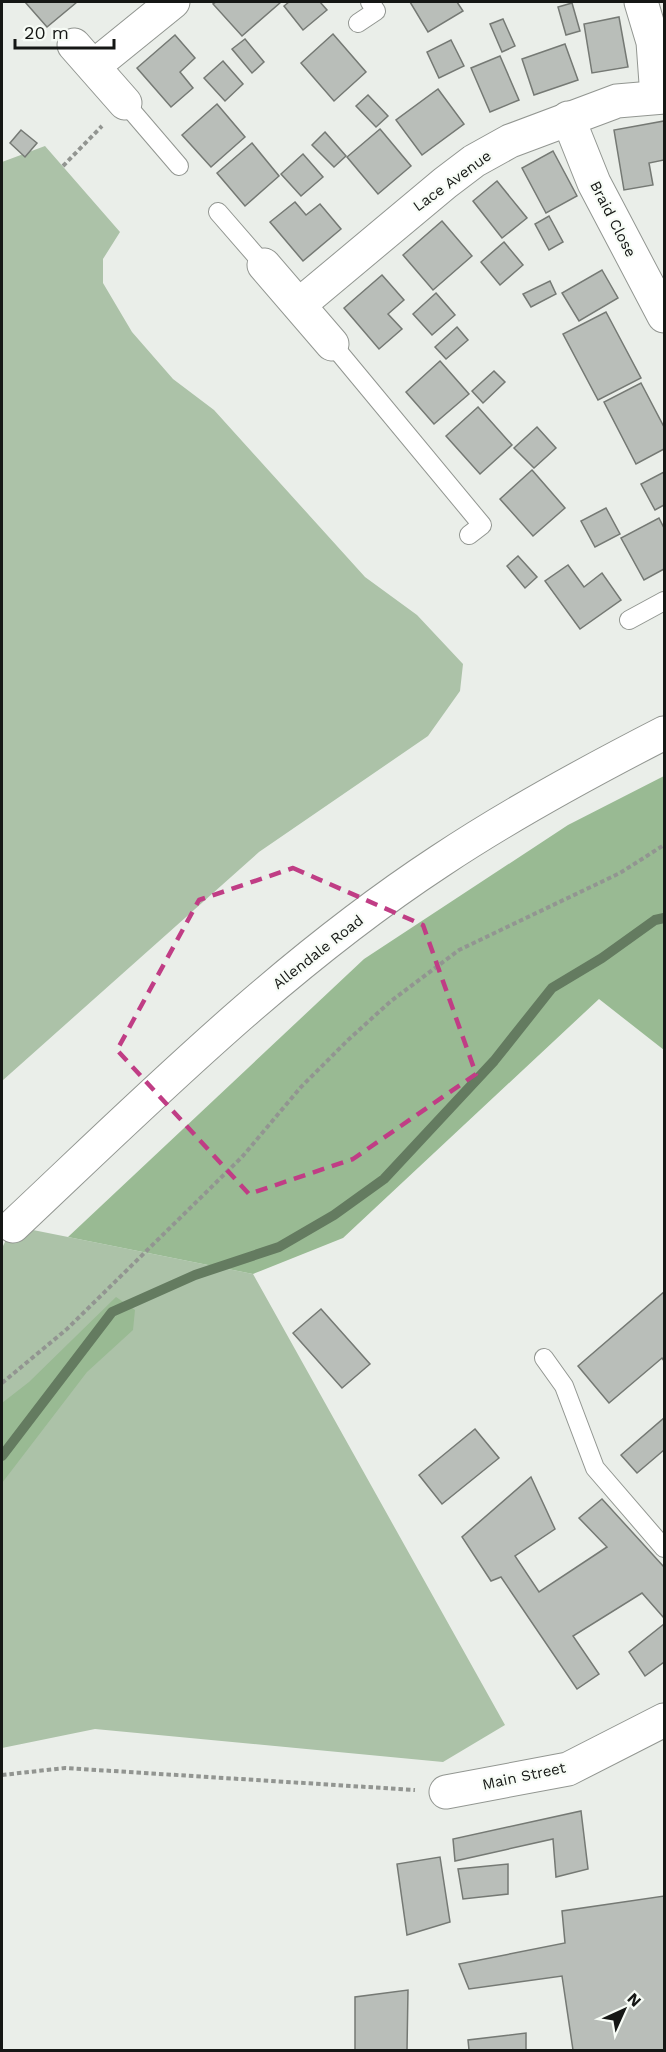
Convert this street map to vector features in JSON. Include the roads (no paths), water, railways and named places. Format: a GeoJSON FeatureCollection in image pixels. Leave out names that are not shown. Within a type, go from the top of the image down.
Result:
{"type":"FeatureCollection","features":[{"type":"Feature","properties":{"kind":"street"},"geometry":{"type":"LineString","coordinates":[[124,103],[84,56],[173,2]]}},
{"type":"Feature","properties":{"kind":"street"},"geometry":{"type":"LineString","coordinates":[[640,2],[653,42],[661,97]]}},
{"type":"Feature","properties":{"kind":"street","name":"Lace Avenue"},"geometry":{"type":"LineString","coordinates":[[299,305],[474,161],[510,141],[617,101],[661,97]]}},
{"type":"Feature","properties":{"kind":"street","name":"Braid Close"},"geometry":{"type":"LineString","coordinates":[[568,118],[594,183],[664,316]]}},
{"type":"Feature","properties":{"kind":"street"},"geometry":{"type":"LineString","coordinates":[[264,265],[332,344]]}},
{"type":"Feature","properties":{"kind":"street","name":"Allendale Road"},"geometry":{"type":"LineString","coordinates":[[5,1235],[226,1028],[286,975],[366,914],[439,861],[506,820],[578,778],[664,733]]}},
{"type":"Feature","properties":{"kind":"street","name":"Main Street"},"geometry":{"type":"LineString","coordinates":[[446,1792],[568,1768],[664,1720]]}},
{"type":"Feature","properties":{"kind":"lane"},"geometry":{"type":"LineString","coordinates":[[358,23],[376,11],[370,2]]}},
{"type":"Feature","properties":{"kind":"lane"},"geometry":{"type":"LineString","coordinates":[[124,103],[178,166]]}},
{"type":"Feature","properties":{"kind":"lane"},"geometry":{"type":"LineString","coordinates":[[218,212],[264,265]]}},
{"type":"Feature","properties":{"kind":"lane"},"geometry":{"type":"LineString","coordinates":[[332,344],[482,525],[469,535]]}},
{"type":"Feature","properties":{"kind":"lane"},"geometry":{"type":"LineString","coordinates":[[629,620],[664,600]]}},
{"type":"Feature","properties":{"kind":"lane"},"geometry":{"type":"LineString","coordinates":[[544,1358],[564,1386],[595,1468],[664,1548]]}},
{"type":"Feature","properties":{"kind":"waterway"},"geometry":{"type":"LineString","coordinates":[[2,1456],[112,1312],[195,1275],[279,1247],[334,1215],[384,1179],[494,1061],[552,988],[602,958],[655,920],[664,918]]}}]}
